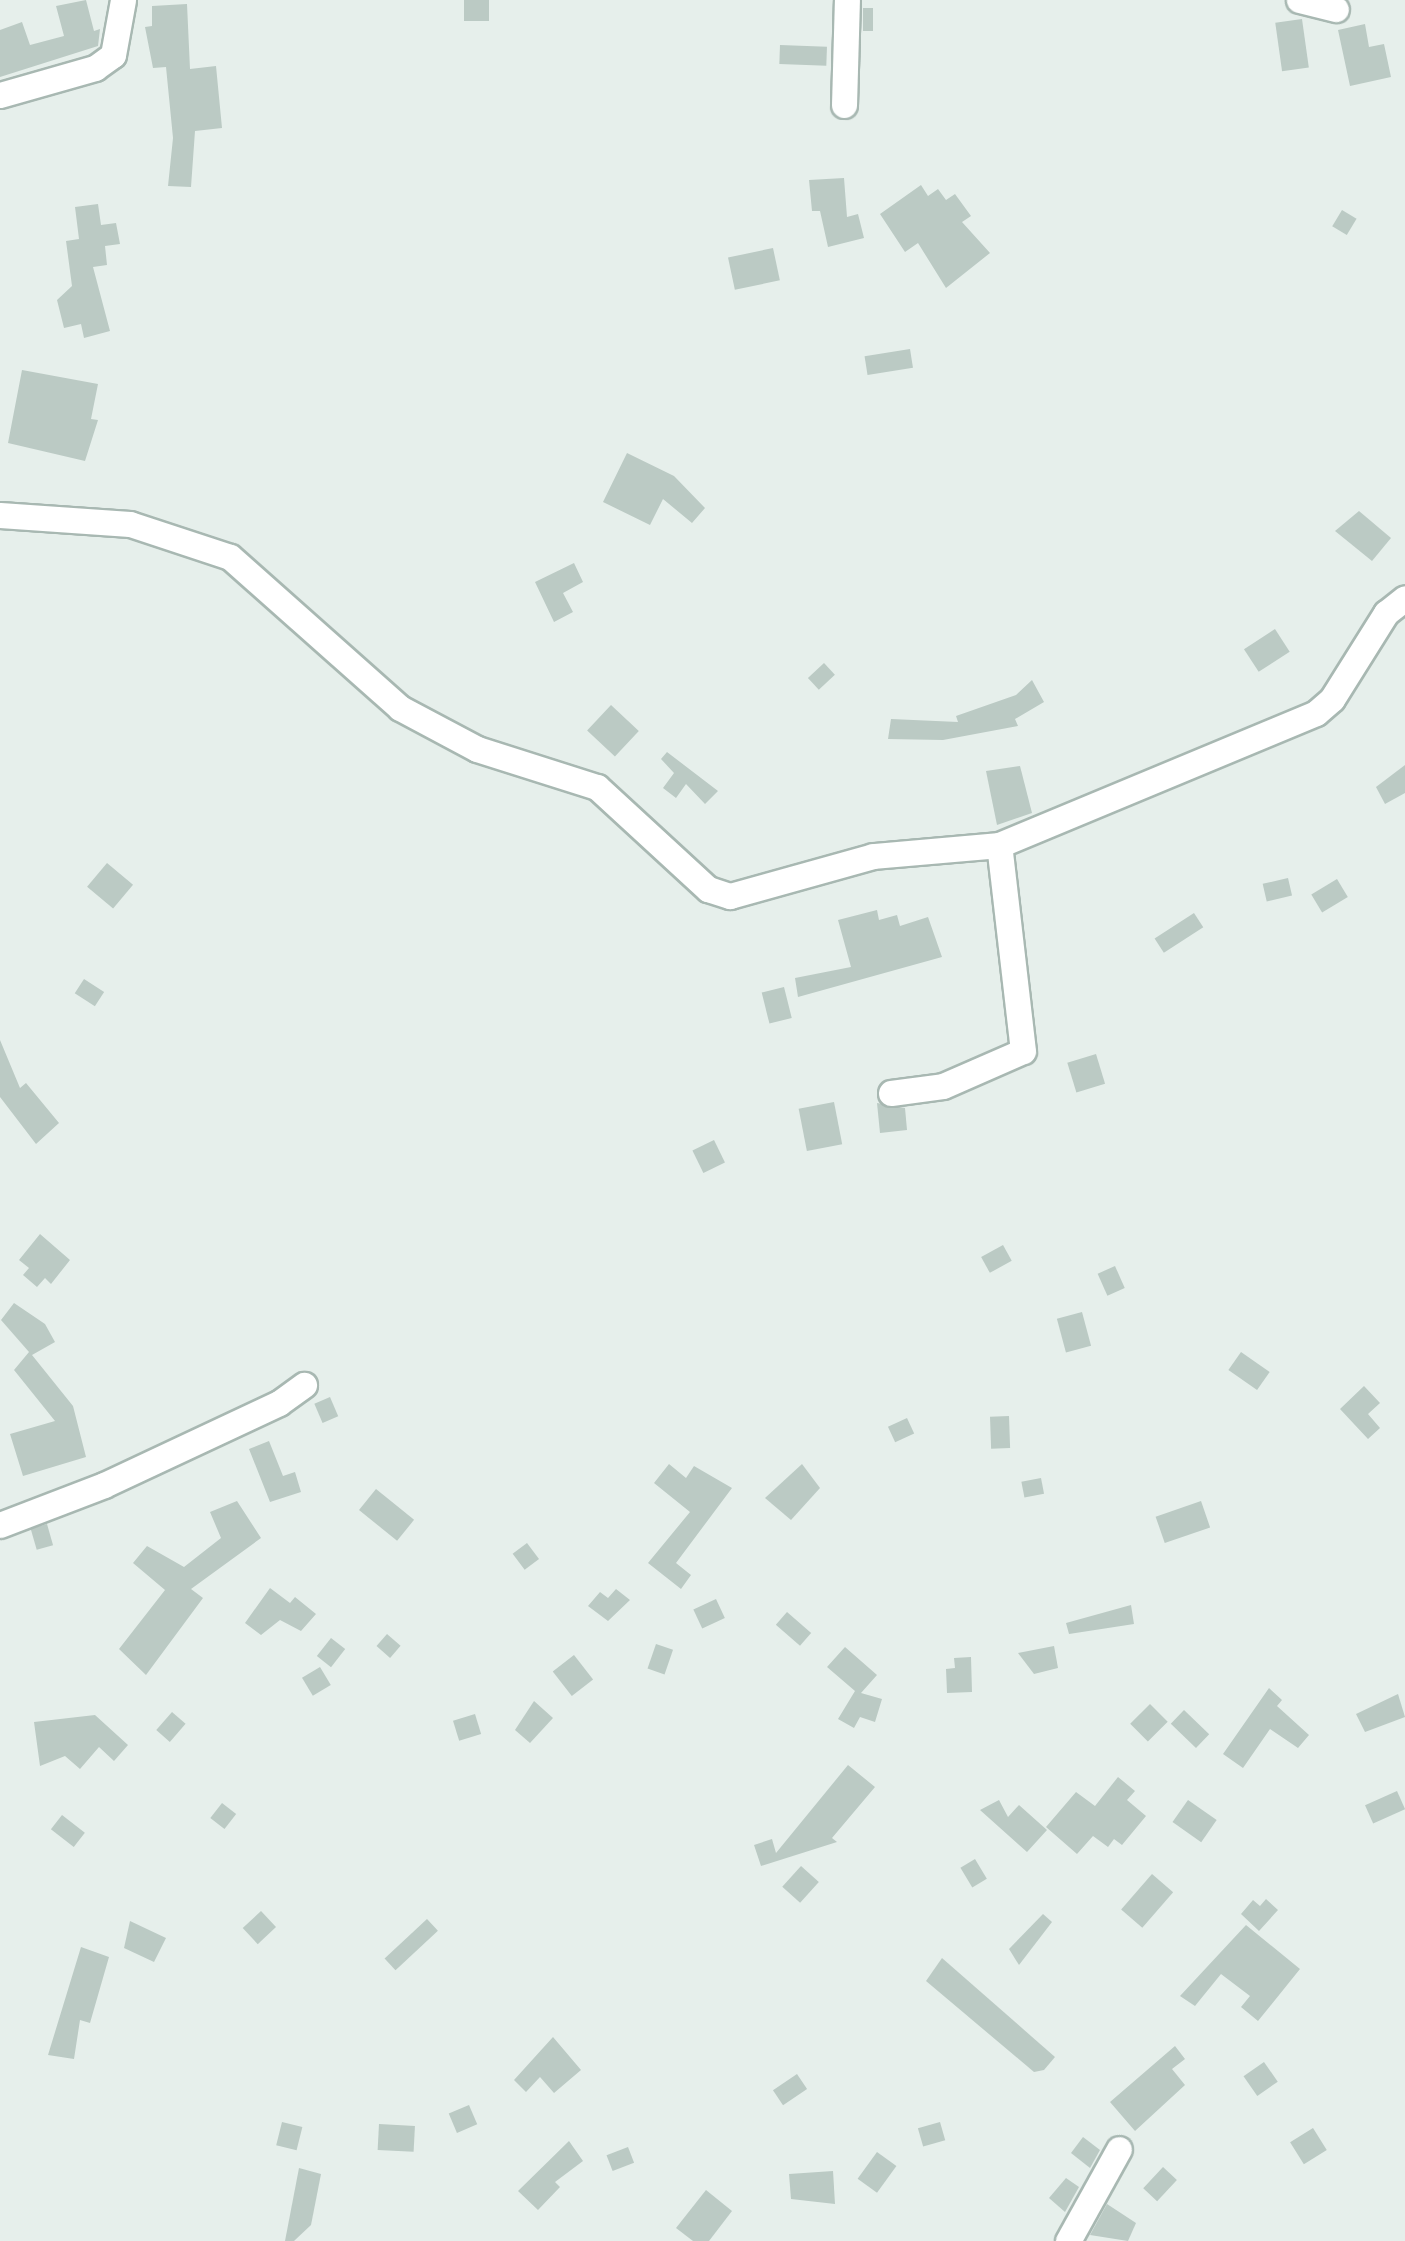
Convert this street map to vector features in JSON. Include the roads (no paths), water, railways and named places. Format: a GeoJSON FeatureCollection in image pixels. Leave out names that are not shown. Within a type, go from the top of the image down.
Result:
{"type":"FeatureCollection","features":[{"type":"Feature","properties":{"kind":"street"},"geometry":{"type":"LineString","coordinates":[[0,94],[95,68],[113,55],[123,0]]}},
{"type":"Feature","properties":{"kind":"street"},"geometry":{"type":"LineString","coordinates":[[844,104],[847,0]]}},
{"type":"Feature","properties":{"kind":"street"},"geometry":{"type":"LineString","coordinates":[[1299,0],[1336,9]]}},
{"type":"Feature","properties":{"kind":"street"},"geometry":{"type":"LineString","coordinates":[[0,515],[130,524],[230,557],[400,708],[477,749],[597,787],[718,895],[872,856],[954,854],[999,844],[1316,713],[1338,691],[1386,613],[1405,598]]}},
{"type":"Feature","properties":{"kind":"street"},"geometry":{"type":"LineString","coordinates":[[891,1093],[944,1086],[1024,1050],[999,844]]}},
{"type":"Feature","properties":{"kind":"street"},"geometry":{"type":"LineString","coordinates":[[0,1525],[121,1477],[279,1403],[304,1385]]}},
{"type":"Feature","properties":{"kind":"street"},"geometry":{"type":"LineString","coordinates":[[1068,2241],[1120,2149]]}}]}
